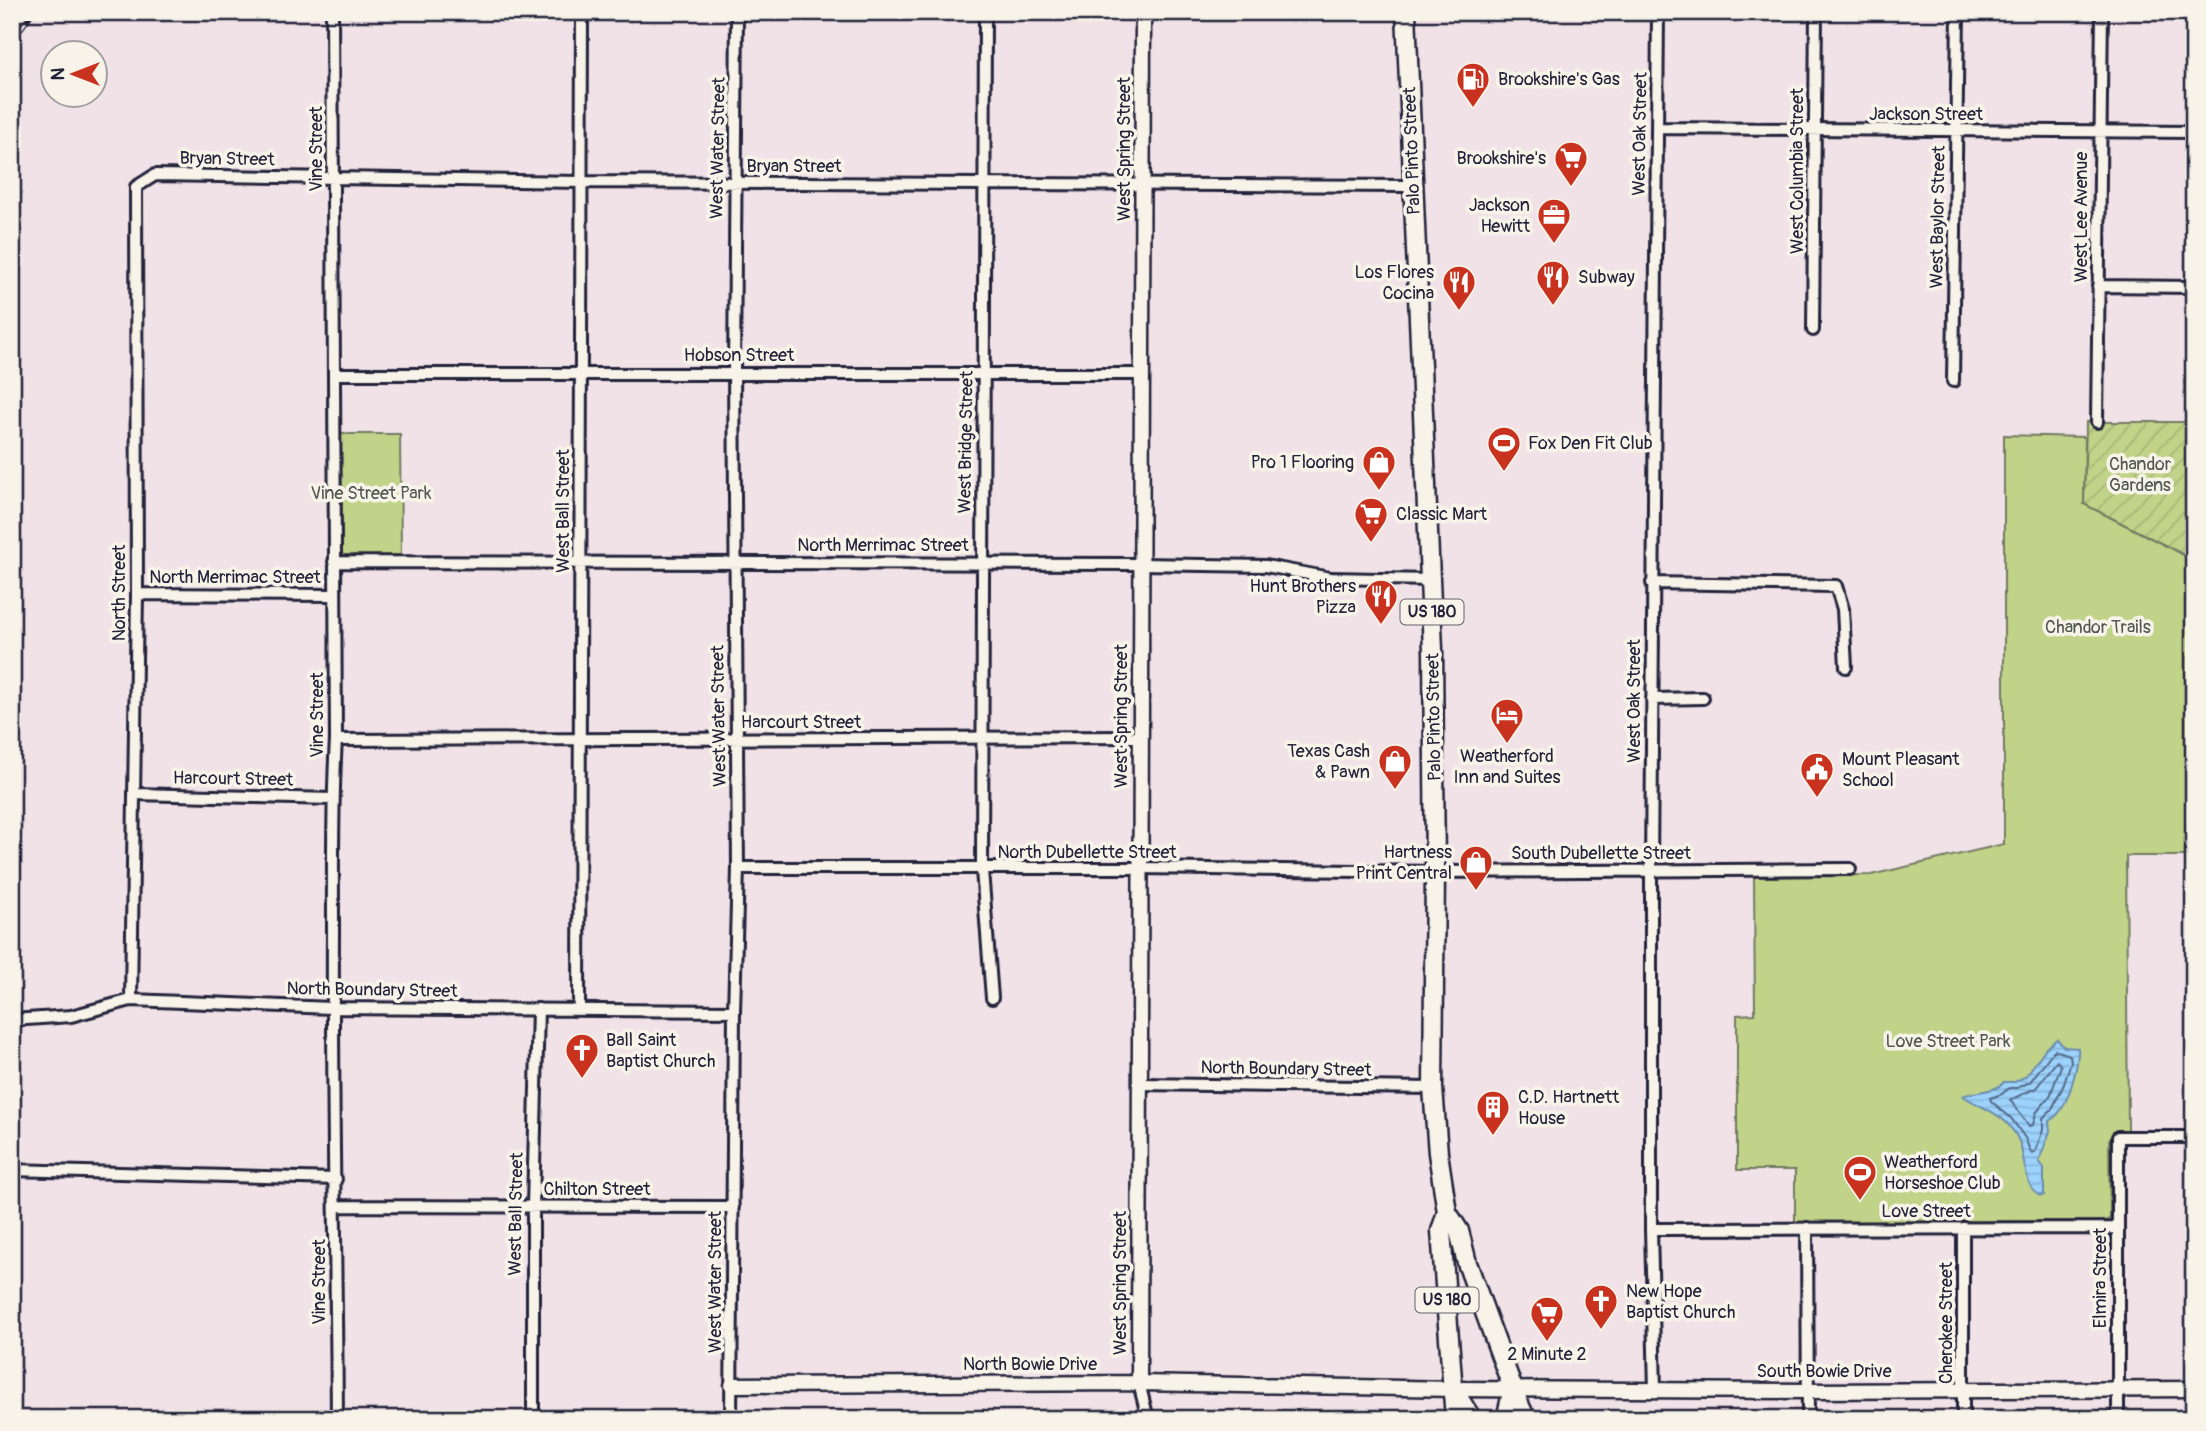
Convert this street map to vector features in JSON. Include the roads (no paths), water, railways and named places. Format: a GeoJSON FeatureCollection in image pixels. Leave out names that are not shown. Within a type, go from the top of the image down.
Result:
{"type":"FeatureCollection","features":[{"type":"Feature","properties":{"kind":"main road","name":"Palo Pinto Street"},"geometry":{"type":"LineString","coordinates":[[1406,12],[1431,580],[1435,872],[1433,1088],[1438,1153],[1447,1212],[1441,1231],[1485,1314],[1513,1389]]}},
{"type":"Feature","properties":{"kind":"main road","name":"Palo Pinto Street"},"geometry":{"type":"LineString","coordinates":[[1455,1419],[1456,1263]]}},
{"type":"Feature","properties":{"kind":"main road"},"geometry":{"type":"LineString","coordinates":[[1454,1389],[1474,1419]]}},
{"type":"Feature","properties":{"kind":"main road"},"geometry":{"type":"LineString","coordinates":[[1506,1419],[1513,1389]]}},
{"type":"Feature","properties":{"kind":"main road"},"geometry":{"type":"LineString","coordinates":[[1513,1389],[1527,1419]]}},
{"type":"Feature","properties":{"kind":"street","name":"Vine Street"},"geometry":{"type":"LineString","coordinates":[[332,12],[336,740],[332,799],[331,1008],[336,1206],[337,1419]]}},
{"type":"Feature","properties":{"kind":"street","name":"West Ball Street"},"geometry":{"type":"LineString","coordinates":[[579,1010],[582,12]]}},
{"type":"Feature","properties":{"kind":"street","name":"West Water Street"},"geometry":{"type":"LineString","coordinates":[[732,1419],[734,1011],[738,868],[734,372],[737,12]]}},
{"type":"Feature","properties":{"kind":"street","name":"West Bridge Street"},"geometry":{"type":"LineString","coordinates":[[985,12],[982,870],[992,998]]}},
{"type":"Feature","properties":{"kind":"street","name":"West Spring Street"},"geometry":{"type":"LineString","coordinates":[[1143,12],[1139,1383],[1148,1419]]}},
{"type":"Feature","properties":{"kind":"street","name":"West Oak Street"},"geometry":{"type":"LineString","coordinates":[[1655,1390],[1651,1229],[1651,870],[1658,12]]}},
{"type":"Feature","properties":{"kind":"street","name":"West Columbia Street"},"geometry":{"type":"LineString","coordinates":[[1813,330],[1816,12]]}},
{"type":"Feature","properties":{"kind":"street","name":"West Baylor Street"},"geometry":{"type":"LineString","coordinates":[[1953,381],[1958,12]]}},
{"type":"Feature","properties":{"kind":"street","name":"West Lee Avenue"},"geometry":{"type":"LineString","coordinates":[[2097,422],[2102,12]]}},
{"type":"Feature","properties":{"kind":"street","name":"Jackson Street"},"geometry":{"type":"LineString","coordinates":[[1658,128],[2194,132]]}},
{"type":"Feature","properties":{"kind":"street","name":"Bryan Street"},"geometry":{"type":"LineString","coordinates":[[136,187],[155,176],[581,182],[1413,186]]}},
{"type":"Feature","properties":{"kind":"street","name":"North Street"},"geometry":{"type":"LineString","coordinates":[[131,1000],[137,594],[136,187]]}},
{"type":"Feature","properties":{"kind":"street"},"geometry":{"type":"LineString","coordinates":[[2098,286],[2194,286]]}},
{"type":"Feature","properties":{"kind":"street","name":"Hobson Street"},"geometry":{"type":"LineString","coordinates":[[335,374],[1143,374]]}},
{"type":"Feature","properties":{"kind":"street","name":"North Merrimac Street"},"geometry":{"type":"LineString","coordinates":[[334,562],[982,562],[1266,566],[1330,578],[1431,580]]}},
{"type":"Feature","properties":{"kind":"street"},"geometry":{"type":"LineString","coordinates":[[1652,583],[1836,586],[1843,609],[1846,667]]}},
{"type":"Feature","properties":{"kind":"street","name":"North Merrimac Street"},"geometry":{"type":"LineString","coordinates":[[137,594],[334,595]]}},
{"type":"Feature","properties":{"kind":"street"},"geometry":{"type":"LineString","coordinates":[[1652,699],[1703,698]]}},
{"type":"Feature","properties":{"kind":"street","name":"Harcourt Street"},"geometry":{"type":"LineString","coordinates":[[336,740],[1141,737]]}},
{"type":"Feature","properties":{"kind":"street","name":"Harcourt Street"},"geometry":{"type":"LineString","coordinates":[[134,794],[332,799]]}},
{"type":"Feature","properties":{"kind":"street","name":"North Dubellette Street"},"geometry":{"type":"LineString","coordinates":[[738,868],[1140,868],[1435,872]]}},
{"type":"Feature","properties":{"kind":"street","name":"South Dubellette Street"},"geometry":{"type":"LineString","coordinates":[[1435,872],[1850,870]]}},
{"type":"Feature","properties":{"kind":"street","name":"North Boundary Street"},"geometry":{"type":"LineString","coordinates":[[12,1020],[71,1016],[131,1000],[331,1008],[734,1011]]}},
{"type":"Feature","properties":{"kind":"street","name":"West Ball Street"},"geometry":{"type":"LineString","coordinates":[[533,1419],[533,1206],[538,1009]]}},
{"type":"Feature","properties":{"kind":"street","name":"North Boundary Street"},"geometry":{"type":"LineString","coordinates":[[1140,1084],[1433,1088]]}},
{"type":"Feature","properties":{"kind":"street","name":"Elmira Street"},"geometry":{"type":"LineString","coordinates":[[2118,1419],[2118,1138],[2194,1137]]}},
{"type":"Feature","properties":{"kind":"street"},"geometry":{"type":"LineString","coordinates":[[12,1170],[335,1179]]}},
{"type":"Feature","properties":{"kind":"street","name":"Chilton Street"},"geometry":{"type":"LineString","coordinates":[[336,1206],[733,1207]]}},
{"type":"Feature","properties":{"kind":"street"},"geometry":{"type":"LineString","coordinates":[[1807,1228],[1808,1419]]}},
{"type":"Feature","properties":{"kind":"street","name":"Cherokee Street"},"geometry":{"type":"LineString","coordinates":[[1963,1228],[1963,1419]]}},
{"type":"Feature","properties":{"kind":"street","name":"Love Street"},"geometry":{"type":"LineString","coordinates":[[1651,1229],[2118,1228]]}},
{"type":"Feature","properties":{"kind":"street","name":"North Bowie Drive"},"geometry":{"type":"LineString","coordinates":[[732,1385],[1139,1383],[1454,1389]]}},
{"type":"Feature","properties":{"kind":"street","name":"South Bowie Drive"},"geometry":{"type":"LineString","coordinates":[[1454,1389],[2194,1389]]}},
{"type":"Feature","properties":{"kind":"water"},"geometry":{"type":"Polygon","coordinates":[[[2057,1039],[2064,1047],[2078,1048],[2078,1055],[2066,1101],[2058,1114],[2049,1121],[2050,1131],[2039,1161],[2044,1168],[2044,1195],[2041,1196],[2031,1187],[2019,1141],[2008,1124],[1963,1096],[1990,1090],[2004,1082],[2015,1082],[2026,1076],[2046,1048],[2057,1039]]]}},
{"type":"Feature","properties":{"kind":"railway"},"geometry":{"type":"LineString","coordinates":[[12,41],[33,12]]}},
{"type":"Feature","properties":{"kind":"place","name":"Brookshire's Gas"},"geometry":{"type":"Point","coordinates":[1473,109]}},
{"type":"Feature","properties":{"kind":"place","name":"Brookshire's"},"geometry":{"type":"Point","coordinates":[1571,188]}},
{"type":"Feature","properties":{"kind":"place","name":"Jackson Hewitt"},"geometry":{"type":"Point","coordinates":[1554,245]}},
{"type":"Feature","properties":{"kind":"place","name":"Subway"},"geometry":{"type":"Point","coordinates":[1553,307]}},
{"type":"Feature","properties":{"kind":"place","name":"Los Flores Cocina"},"geometry":{"type":"Point","coordinates":[1459,312]}},
{"type":"Feature","properties":{"kind":"place","name":"Fox Den Fit Club"},"geometry":{"type":"Point","coordinates":[1504,473]}},
{"type":"Feature","properties":{"kind":"place","name":"Pro 1 Flooring"},"geometry":{"type":"Point","coordinates":[1379,492]}},
{"type":"Feature","properties":{"kind":"place","name":"Classic Mart"},"geometry":{"type":"Point","coordinates":[1371,544]}},
{"type":"Feature","properties":{"kind":"place","name":"Hunt Brothers Pizza"},"geometry":{"type":"Point","coordinates":[1381,626]}},
{"type":"Feature","properties":{"kind":"place","name":"Weatherford Inn and Suites"},"geometry":{"type":"Point","coordinates":[1507,745]}},
{"type":"Feature","properties":{"kind":"place","name":"Texas Cash & Pawn"},"geometry":{"type":"Point","coordinates":[1395,791]}},
{"type":"Feature","properties":{"kind":"place","name":"Mount Pleasant School"},"geometry":{"type":"Point","coordinates":[1817,799]}},
{"type":"Feature","properties":{"kind":"place","name":"Hartness Print Central"},"geometry":{"type":"Point","coordinates":[1476,892]}},
{"type":"Feature","properties":{"kind":"place","name":"Ball Saint Baptist Church"},"geometry":{"type":"Point","coordinates":[582,1080]}},
{"type":"Feature","properties":{"kind":"place","name":"C.D. Hartnett House"},"geometry":{"type":"Point","coordinates":[1493,1137]}},
{"type":"Feature","properties":{"kind":"place","name":"Weatherford Horseshoe Club"},"geometry":{"type":"Point","coordinates":[1860,1202]}},
{"type":"Feature","properties":{"kind":"place","name":"New Hope Baptist Church"},"geometry":{"type":"Point","coordinates":[1601,1331]}},
{"type":"Feature","properties":{"kind":"place","name":"2 Minute 2"},"geometry":{"type":"Point","coordinates":[1547,1343]}},
{"type":"Feature","properties":{"kind":"park label","name":"Chandor Gardens"},"geometry":{"type":"Point","coordinates":[2140,474]}},
{"type":"Feature","properties":{"kind":"park label","name":"Vine Street Park"},"geometry":{"type":"Point","coordinates":[371,493]}},
{"type":"Feature","properties":{"kind":"park label","name":"Chandor Trails"},"geometry":{"type":"Point","coordinates":[2098,627]}},
{"type":"Feature","properties":{"kind":"park label","name":"Love Street Park"},"geometry":{"type":"Point","coordinates":[1948,1041]}}]}
